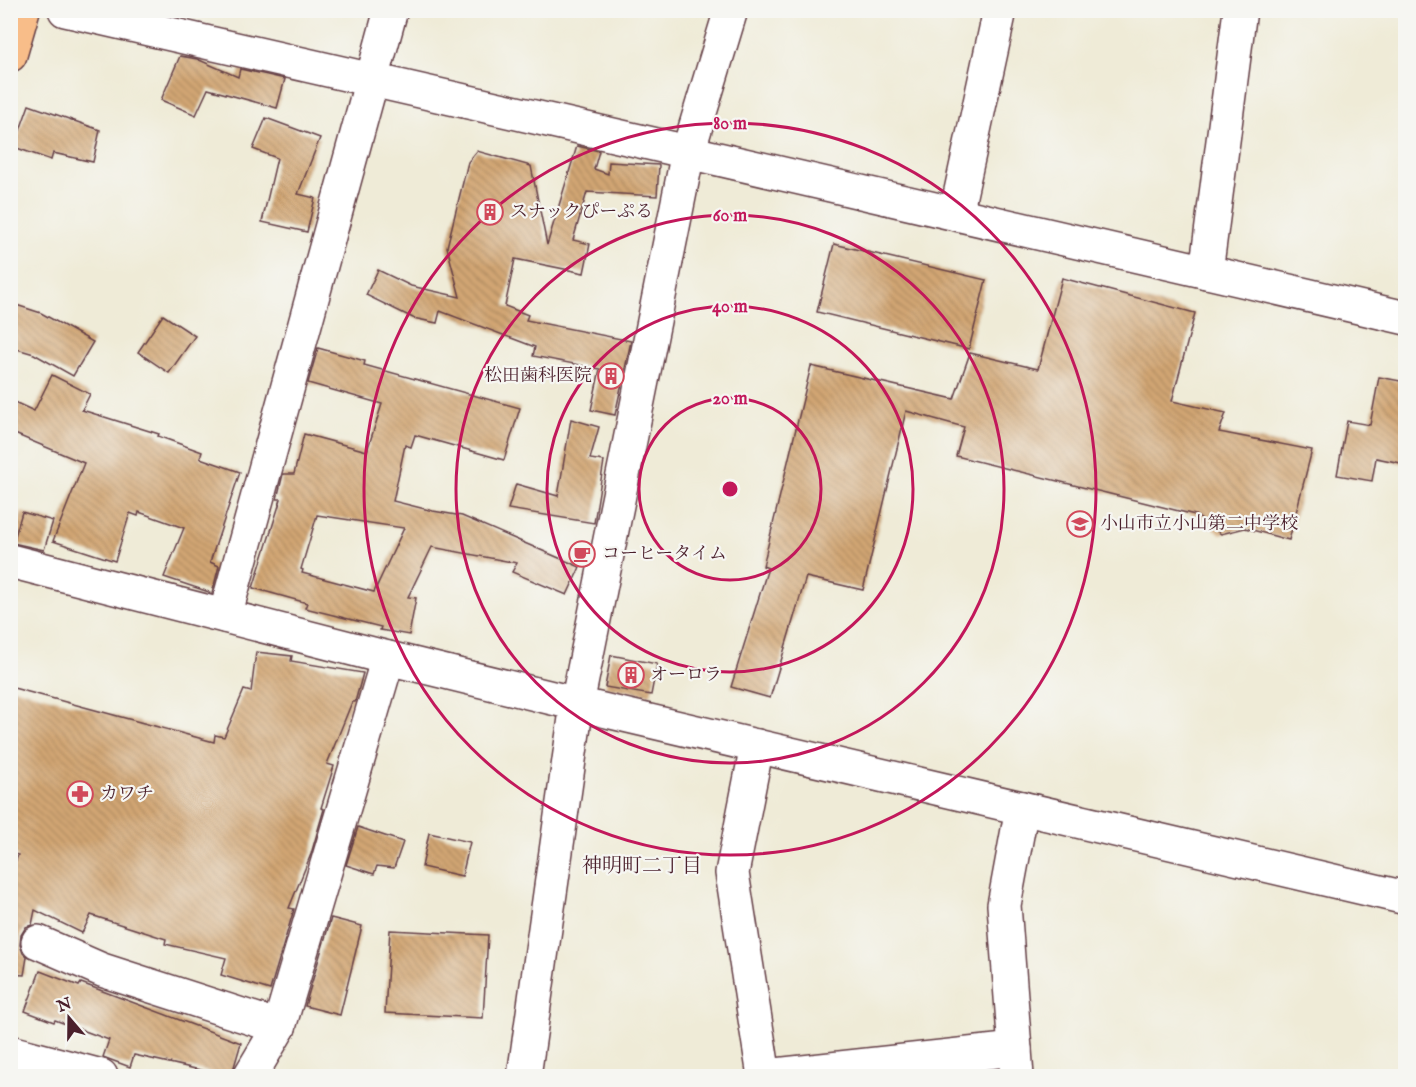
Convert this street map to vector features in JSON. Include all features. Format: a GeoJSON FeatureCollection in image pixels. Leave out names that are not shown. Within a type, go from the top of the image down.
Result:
{"type":"FeatureCollection","features":[{"type":"Feature","properties":{"kind":"highway"},"geometry":{"type":"LineString","coordinates":[[10,55],[23,10]]}},
{"type":"Feature","properties":{"kind":"street"},"geometry":{"type":"LineString","coordinates":[[65,10],[1406,318]]}},
{"type":"Feature","properties":{"kind":"street"},"geometry":{"type":"LineString","coordinates":[[225,615],[391,10]]}},
{"type":"Feature","properties":{"kind":"street"},"geometry":{"type":"LineString","coordinates":[[524,1077],[577,704],[688,152],[731,10]]}},
{"type":"Feature","properties":{"kind":"street"},"geometry":{"type":"LineString","coordinates":[[956,214],[1000,10]]}},
{"type":"Feature","properties":{"kind":"street"},"geometry":{"type":"LineString","coordinates":[[1206,272],[1240,10]]}},
{"type":"Feature","properties":{"kind":"street"},"geometry":{"type":"LineString","coordinates":[[10,561],[577,704],[1406,898]]}},
{"type":"Feature","properties":{"kind":"street"},"geometry":{"type":"LineString","coordinates":[[250,1077],[279,1027],[388,658]]}},
{"type":"Feature","properties":{"kind":"street"},"geometry":{"type":"LineString","coordinates":[[757,746],[732,873],[765,1077],[1016,1063],[1004,905],[1022,807]]}},
{"type":"Feature","properties":{"kind":"street"},"geometry":{"type":"LineString","coordinates":[[38,942],[102,970],[279,1027]]}},
{"type":"Feature","properties":{"kind":"street"},"geometry":{"type":"LineString","coordinates":[[10,1052],[101,1077]]}},
{"type":"Feature","properties":{"kind":"building"},"geometry":{"type":"Polygon","coordinates":[[[180,56],[197,59],[238,77],[240,69],[285,79],[277,108],[208,89],[196,115],[161,100],[180,56]]]}},
{"type":"Feature","properties":{"kind":"building"},"geometry":{"type":"Polygon","coordinates":[[[29,105],[100,130],[93,162],[53,153],[51,160],[14,147],[29,105]]]}},
{"type":"Feature","properties":{"kind":"building"},"geometry":{"type":"Polygon","coordinates":[[[266,118],[320,138],[298,194],[315,198],[307,232],[262,222],[277,158],[253,149],[266,118]]]}},
{"type":"Feature","properties":{"kind":"building"},"geometry":{"type":"Polygon","coordinates":[[[577,146],[599,151],[594,169],[608,174],[609,162],[659,165],[657,196],[587,192],[573,240],[590,244],[584,273],[515,259],[505,306],[528,315],[526,320],[631,341],[615,415],[591,410],[600,369],[533,356],[535,347],[440,311],[437,323],[413,318],[366,295],[378,270],[411,286],[460,297],[447,247],[468,162],[477,151],[531,166],[547,245],[577,146]]]}},
{"type":"Feature","properties":{"kind":"building"},"geometry":{"type":"Polygon","coordinates":[[[834,244],[986,280],[969,349],[817,312],[834,244]]]}},
{"type":"Feature","properties":{"kind":"building"},"geometry":{"type":"Polygon","coordinates":[[[1062,278],[1195,313],[1172,401],[1226,413],[1219,432],[1312,450],[1289,540],[1245,528],[1221,534],[1195,515],[956,456],[964,427],[906,411],[863,590],[806,577],[770,698],[731,687],[768,568],[763,566],[811,366],[954,399],[970,353],[1038,369],[1062,278]]]}},
{"type":"Feature","properties":{"kind":"building"},"geometry":{"type":"Polygon","coordinates":[[[10,303],[41,313],[93,342],[73,376],[34,354],[10,347],[10,303]]]}},
{"type":"Feature","properties":{"kind":"building"},"geometry":{"type":"Polygon","coordinates":[[[163,315],[195,336],[169,373],[138,352],[163,315]]]}},
{"type":"Feature","properties":{"kind":"building"},"geometry":{"type":"Polygon","coordinates":[[[318,348],[365,361],[364,365],[520,408],[504,460],[415,435],[411,447],[405,445],[393,501],[462,516],[580,567],[567,595],[512,572],[517,563],[432,547],[408,597],[416,598],[409,635],[380,630],[381,627],[305,608],[307,603],[253,588],[281,499],[277,499],[283,474],[294,474],[304,434],[367,451],[382,404],[308,383],[318,348]],[[317,515],[301,569],[302,573],[374,592],[404,528],[317,515]]]}},
{"type":"Feature","properties":{"kind":"building"},"geometry":{"type":"Polygon","coordinates":[[[52,375],[90,394],[82,410],[159,434],[158,436],[202,452],[200,458],[240,472],[210,562],[219,566],[212,593],[164,577],[184,528],[139,512],[138,516],[130,513],[115,561],[53,541],[84,463],[10,432],[10,400],[34,411],[52,375]]]}},
{"type":"Feature","properties":{"kind":"building"},"geometry":{"type":"Polygon","coordinates":[[[1379,377],[1406,382],[1406,464],[1376,458],[1372,481],[1337,475],[1347,421],[1370,425],[1379,377]]]}},
{"type":"Feature","properties":{"kind":"building"},"geometry":{"type":"Polygon","coordinates":[[[571,419],[599,427],[590,459],[604,461],[594,523],[508,509],[516,484],[558,496],[571,419]]]}},
{"type":"Feature","properties":{"kind":"building"},"geometry":{"type":"Polygon","coordinates":[[[22,512],[53,521],[44,550],[13,543],[22,512]]]}},
{"type":"Feature","properties":{"kind":"building"},"geometry":{"type":"Polygon","coordinates":[[[256,652],[292,656],[291,661],[363,673],[355,702],[352,702],[327,764],[334,766],[321,808],[324,809],[311,854],[289,908],[294,909],[270,990],[221,975],[226,958],[165,944],[166,939],[91,915],[82,933],[35,910],[32,925],[26,927],[21,935],[20,945],[27,957],[24,975],[10,974],[10,876],[18,855],[10,853],[10,687],[214,742],[215,735],[224,737],[244,690],[251,692],[256,652]]]}},
{"type":"Feature","properties":{"kind":"building","name":"オーロラ"},"geometry":{"type":"Polygon","coordinates":[[[611,655],[657,664],[651,695],[605,687],[611,655]]]}},
{"type":"Feature","properties":{"kind":"building"},"geometry":{"type":"Polygon","coordinates":[[[358,827],[403,842],[394,868],[377,866],[374,874],[346,865],[358,827]]]}},
{"type":"Feature","properties":{"kind":"building"},"geometry":{"type":"Polygon","coordinates":[[[429,833],[470,842],[462,876],[422,867],[429,833]]]}},
{"type":"Feature","properties":{"kind":"building"},"geometry":{"type":"Polygon","coordinates":[[[331,918],[362,926],[340,1015],[305,1006],[331,918]]]}},
{"type":"Feature","properties":{"kind":"building"},"geometry":{"type":"Polygon","coordinates":[[[390,930],[488,935],[483,1018],[385,1013],[390,930]]]}},
{"type":"Feature","properties":{"kind":"building"},"geometry":{"type":"Polygon","coordinates":[[[40,971],[79,986],[81,983],[241,1043],[231,1077],[134,1055],[130,1067],[103,1057],[109,1040],[25,1011],[40,971]]]}},
{"type":"Feature","properties":{"kind":"place","name":"スナックぴーぷる"},"geometry":{"type":"Point","coordinates":[490,212]}},
{"type":"Feature","properties":{"kind":"place","name":"松田歯科医院"},"geometry":{"type":"Point","coordinates":[611,376]}},
{"type":"Feature","properties":{"kind":"place","name":"小山市立小山第二中学校"},"geometry":{"type":"Point","coordinates":[1080,524]}},
{"type":"Feature","properties":{"kind":"place","name":"コーヒータイム"},"geometry":{"type":"Point","coordinates":[582,554]}},
{"type":"Feature","properties":{"kind":"place","name":"オーロラ"},"geometry":{"type":"Point","coordinates":[631,675]}},
{"type":"Feature","properties":{"kind":"place","name":"カワチ"},"geometry":{"type":"Point","coordinates":[80,794]}},
{"type":"Feature","properties":{"kind":"district","name":"神明町二丁目"},"geometry":{"type":"Point","coordinates":[642,866]}}]}
